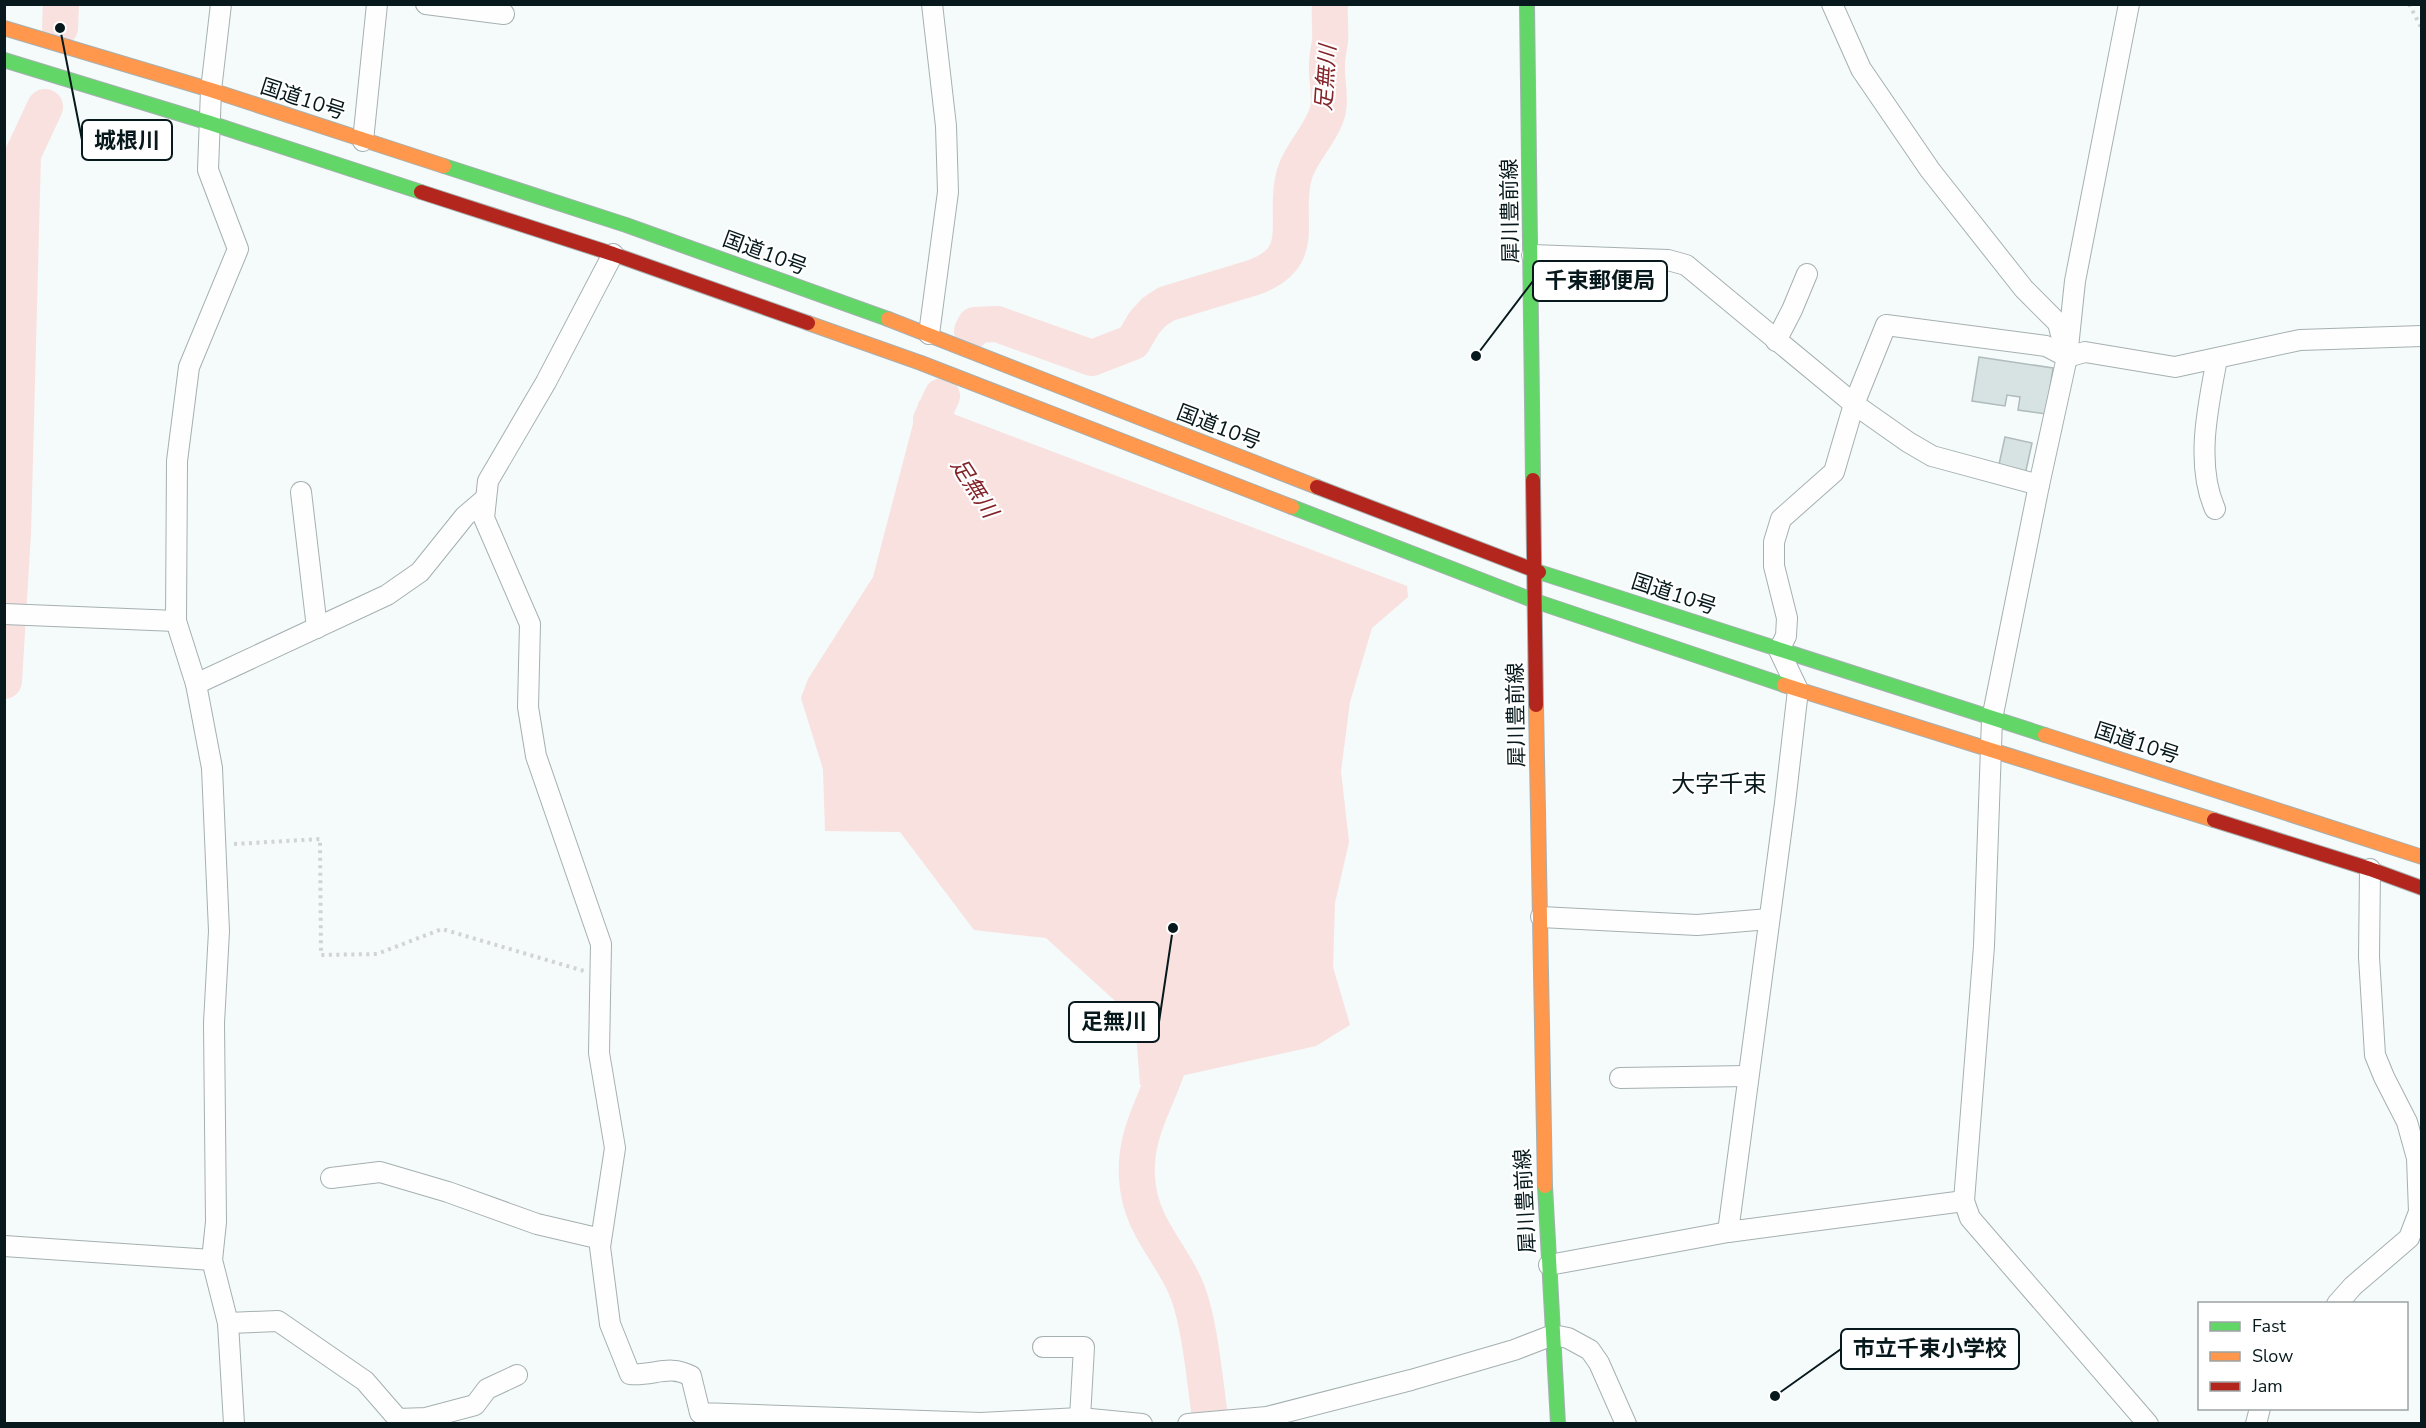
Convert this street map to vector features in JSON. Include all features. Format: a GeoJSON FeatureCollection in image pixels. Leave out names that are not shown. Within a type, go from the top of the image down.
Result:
{"type":"FeatureCollection","features":[{"type":"Feature","properties":{"kind":"main road","name":"犀川豊前線"},"geometry":{"type":"LineString","coordinates":[[1527,4],[1543,1139],[1558,1424]]}},
{"type":"Feature","properties":{"kind":"main road","name":"国道10号"},"geometry":{"type":"LineString","coordinates":[[4,28],[211,90],[626,225],[929,334],[1229,454],[1534,570],[2421,857]]}},
{"type":"Feature","properties":{"kind":"main road"},"geometry":{"type":"LineString","coordinates":[[4,60],[210,123],[613,254],[921,363],[1535,601],[1798,690],[2370,869],[2421,888]]}},
{"type":"Feature","properties":{"kind":"street"},"geometry":{"type":"LineString","coordinates":[[221,4],[211,90],[208,170],[238,249],[189,367],[177,461],[176,621],[196,684],[212,768],[219,931],[214,1023],[216,1222],[212,1260],[228,1323],[234,1424]]}},
{"type":"Feature","properties":{"kind":"street"},"geometry":{"type":"LineString","coordinates":[[363,141],[376,4]]}},
{"type":"Feature","properties":{"kind":"street"},"geometry":{"type":"LineString","coordinates":[[426,4],[504,14]]}},
{"type":"Feature","properties":{"kind":"street"},"geometry":{"type":"LineString","coordinates":[[929,334],[948,192],[946,126],[932,4]]}},
{"type":"Feature","properties":{"kind":"street"},"geometry":{"type":"LineString","coordinates":[[1832,4],[1861,69],[1930,170],[2024,289],[2058,323],[2067,357]]}},
{"type":"Feature","properties":{"kind":"street"},"geometry":{"type":"LineString","coordinates":[[2129,4],[2075,281],[2067,357],[1992,719],[1984,946],[1964,1201],[1970,1218],[2148,1424]]}},
{"type":"Feature","properties":{"kind":"street"},"geometry":{"type":"LineString","coordinates":[[613,254],[546,382],[488,481],[484,518],[530,624],[528,707],[536,756],[601,944],[600,1053],[615,1148],[600,1247],[610,1324],[630,1374],[640,1375],[678,1369],[691,1376],[700,1413],[981,1424],[1080,1418],[1142,1424]]}},
{"type":"Feature","properties":{"kind":"street"},"geometry":{"type":"LineString","coordinates":[[1532,255],[1668,260],[1686,265],[1854,404],[1908,442],[1932,456],[2039,485]]}},
{"type":"Feature","properties":{"kind":"street"},"geometry":{"type":"LineString","coordinates":[[1776,340],[1792,310],[1806,274]]}},
{"type":"Feature","properties":{"kind":"street"},"geometry":{"type":"LineString","coordinates":[[1728,1232],[1798,690],[1779,650],[1786,636],[1786,618],[1774,566],[1774,542],[1781,519],[1834,472],[1854,404],[1886,325],[2046,346],[2067,357],[2085,352],[2175,367],[2301,340],[2421,336]]}},
{"type":"Feature","properties":{"kind":"street"},"geometry":{"type":"LineString","coordinates":[[2215,509],[2207,492],[2205,421],[2217,359]]}},
{"type":"Feature","properties":{"kind":"street"},"geometry":{"type":"LineString","coordinates":[[301,492],[317,628]]}},
{"type":"Feature","properties":{"kind":"street"},"geometry":{"type":"LineString","coordinates":[[196,684],[387,595],[420,572],[465,516],[486,498]]}},
{"type":"Feature","properties":{"kind":"street"},"geometry":{"type":"LineString","coordinates":[[4,614],[176,621]]}},
{"type":"Feature","properties":{"kind":"street"},"geometry":{"type":"LineString","coordinates":[[2339,1302],[2353,1286],[2409,1238],[2420,1212],[2418,1158],[2407,1122],[2375,1054],[2369,957],[2370,869]]}},
{"type":"Feature","properties":{"kind":"street"},"geometry":{"type":"LineString","coordinates":[[1541,917],[1697,925],[1769,919]]}},
{"type":"Feature","properties":{"kind":"street"},"geometry":{"type":"LineString","coordinates":[[1620,1078],[1748,1076]]}},
{"type":"Feature","properties":{"kind":"street"},"geometry":{"type":"LineString","coordinates":[[331,1178],[380,1172],[448,1192],[537,1224],[601,1239]]}},
{"type":"Feature","properties":{"kind":"street"},"geometry":{"type":"LineString","coordinates":[[1549,1265],[1728,1232],[1964,1201]]}},
{"type":"Feature","properties":{"kind":"street"},"geometry":{"type":"LineString","coordinates":[[4,1246],[212,1260]]}},
{"type":"Feature","properties":{"kind":"street"},"geometry":{"type":"LineString","coordinates":[[228,1323],[278,1321],[365,1381],[398,1419],[429,1421],[475,1405],[487,1389],[517,1375]]}},
{"type":"Feature","properties":{"kind":"street"},"geometry":{"type":"LineString","coordinates":[[1188,1424],[1222,1423],[1267,1417],[1411,1380],[1514,1350],[1553,1335],[1568,1338],[1590,1350],[1599,1363],[1626,1424]]}},
{"type":"Feature","properties":{"kind":"street"},"geometry":{"type":"LineString","coordinates":[[1043,1347],[1084,1347],[1080,1418]]}},
{"type":"Feature","properties":{"kind":"path"},"geometry":{"type":"LineString","coordinates":[[2409,4],[2421,29]]}},
{"type":"Feature","properties":{"kind":"path"},"geometry":{"type":"LineString","coordinates":[[216,844],[320,839],[321,955],[377,954],[442,929],[602,976]]}},
{"type":"Feature","properties":{"kind":"water"},"geometry":{"type":"Polygon","coordinates":[[[919,401],[1407,586],[1408,597],[1372,628],[1350,702],[1341,771],[1349,842],[1335,903],[1333,967],[1350,1025],[1316,1046],[1140,1085],[1135,1019],[1046,938],[974,930],[900,832],[825,831],[823,769],[801,698],[808,679],[873,577],[919,401]]]}},
{"type":"Feature","properties":{"kind":"building"},"geometry":{"type":"Polygon","coordinates":[[[1979,357],[2053,368],[2046,414],[2018,410],[2020,397],[2007,395],[2005,406],[1972,401],[1979,357]]]}},
{"type":"Feature","properties":{"kind":"building"},"geometry":{"type":"Polygon","coordinates":[[[2005,437],[2032,443],[2025,475],[1998,469],[2005,437]]]}},
{"type":"Feature","properties":{"kind":"waterway"},"geometry":{"type":"LineString","coordinates":[[60,28],[61,4]]}},
{"type":"Feature","properties":{"kind":"waterway","name":"足無川"},"geometry":{"type":"LineString","coordinates":[[972,331],[975,325],[997,324],[1092,358],[1133,342],[1144,323],[1166,304],[1255,277],[1271,269],[1282,259],[1288,249],[1290,237],[1293,180],[1328,110],[1327,59],[1330,4]]}},
{"type":"Feature","properties":{"kind":"waterway"},"geometry":{"type":"LineString","coordinates":[[4,681],[13,533],[23,154],[45,107]]}},
{"type":"Feature","properties":{"kind":"waterway","name":"足無川"},"geometry":{"type":"LineString","coordinates":[[942,396],[931,420],[950,449]]}},
{"type":"Feature","properties":{"kind":"waterway","name":"足無川"},"geometry":{"type":"LineString","coordinates":[[1175,1034],[1172,1053],[1141,1140],[1137,1158],[1137,1178],[1139,1196],[1150,1225],[1188,1293],[1199,1340],[1211,1424]]}},
{"type":"Feature","properties":{"kind":"traffic: fast"},"geometry":{"type":"LineString","coordinates":[[1527,4],[1533,480]]}},
{"type":"Feature","properties":{"kind":"traffic: fast"},"geometry":{"type":"LineString","coordinates":[[4,60],[210,123],[421,192]]}},
{"type":"Feature","properties":{"kind":"traffic: fast"},"geometry":{"type":"LineString","coordinates":[[444,166],[626,225],[888,319]]}},
{"type":"Feature","properties":{"kind":"traffic: fast"},"geometry":{"type":"LineString","coordinates":[[1292,507],[1535,601],[1784,685]]}},
{"type":"Feature","properties":{"kind":"traffic: fast"},"geometry":{"type":"LineString","coordinates":[[1539,572],[2045,735]]}},
{"type":"Feature","properties":{"kind":"traffic: fast"},"geometry":{"type":"LineString","coordinates":[[1545,1186],[1558,1424]]}},
{"type":"Feature","properties":{"kind":"traffic: slow"},"geometry":{"type":"LineString","coordinates":[[4,28],[211,90],[444,166]]}},
{"type":"Feature","properties":{"kind":"traffic: slow"},"geometry":{"type":"LineString","coordinates":[[888,319],[1317,487]]}},
{"type":"Feature","properties":{"kind":"traffic: slow"},"geometry":{"type":"LineString","coordinates":[[808,323],[921,363],[1292,507]]}},
{"type":"Feature","properties":{"kind":"traffic: slow"},"geometry":{"type":"LineString","coordinates":[[1784,685],[2214,820]]}},
{"type":"Feature","properties":{"kind":"traffic: slow"},"geometry":{"type":"LineString","coordinates":[[1536,705],[1545,1186]]}},
{"type":"Feature","properties":{"kind":"traffic: slow"},"geometry":{"type":"LineString","coordinates":[[2045,735],[2422,857]]}},
{"type":"Feature","properties":{"kind":"traffic: jam"},"geometry":{"type":"LineString","coordinates":[[421,192],[613,254],[808,323]]}},
{"type":"Feature","properties":{"kind":"traffic: jam"},"geometry":{"type":"LineString","coordinates":[[1533,480],[1536,705]]}},
{"type":"Feature","properties":{"kind":"traffic: jam"},"geometry":{"type":"LineString","coordinates":[[1317,487],[1539,572]]}},
{"type":"Feature","properties":{"kind":"traffic: jam"},"geometry":{"type":"LineString","coordinates":[[2214,820],[2370,869],[2422,888]]}},
{"type":"Feature","properties":{"kind":"place","name":"城根川"},"geometry":{"type":"Point","coordinates":[60,28]}},
{"type":"Feature","properties":{"kind":"place","name":"千束郵便局"},"geometry":{"type":"Point","coordinates":[1476,356]}},
{"type":"Feature","properties":{"kind":"place","name":"足無川"},"geometry":{"type":"Point","coordinates":[1173,928]}},
{"type":"Feature","properties":{"kind":"place","name":"市立千束小学校"},"geometry":{"type":"Point","coordinates":[1775,1396]}},
{"type":"Feature","properties":{"kind":"district","name":"大字千束"},"geometry":{"type":"Point","coordinates":[1719,784]}}]}
